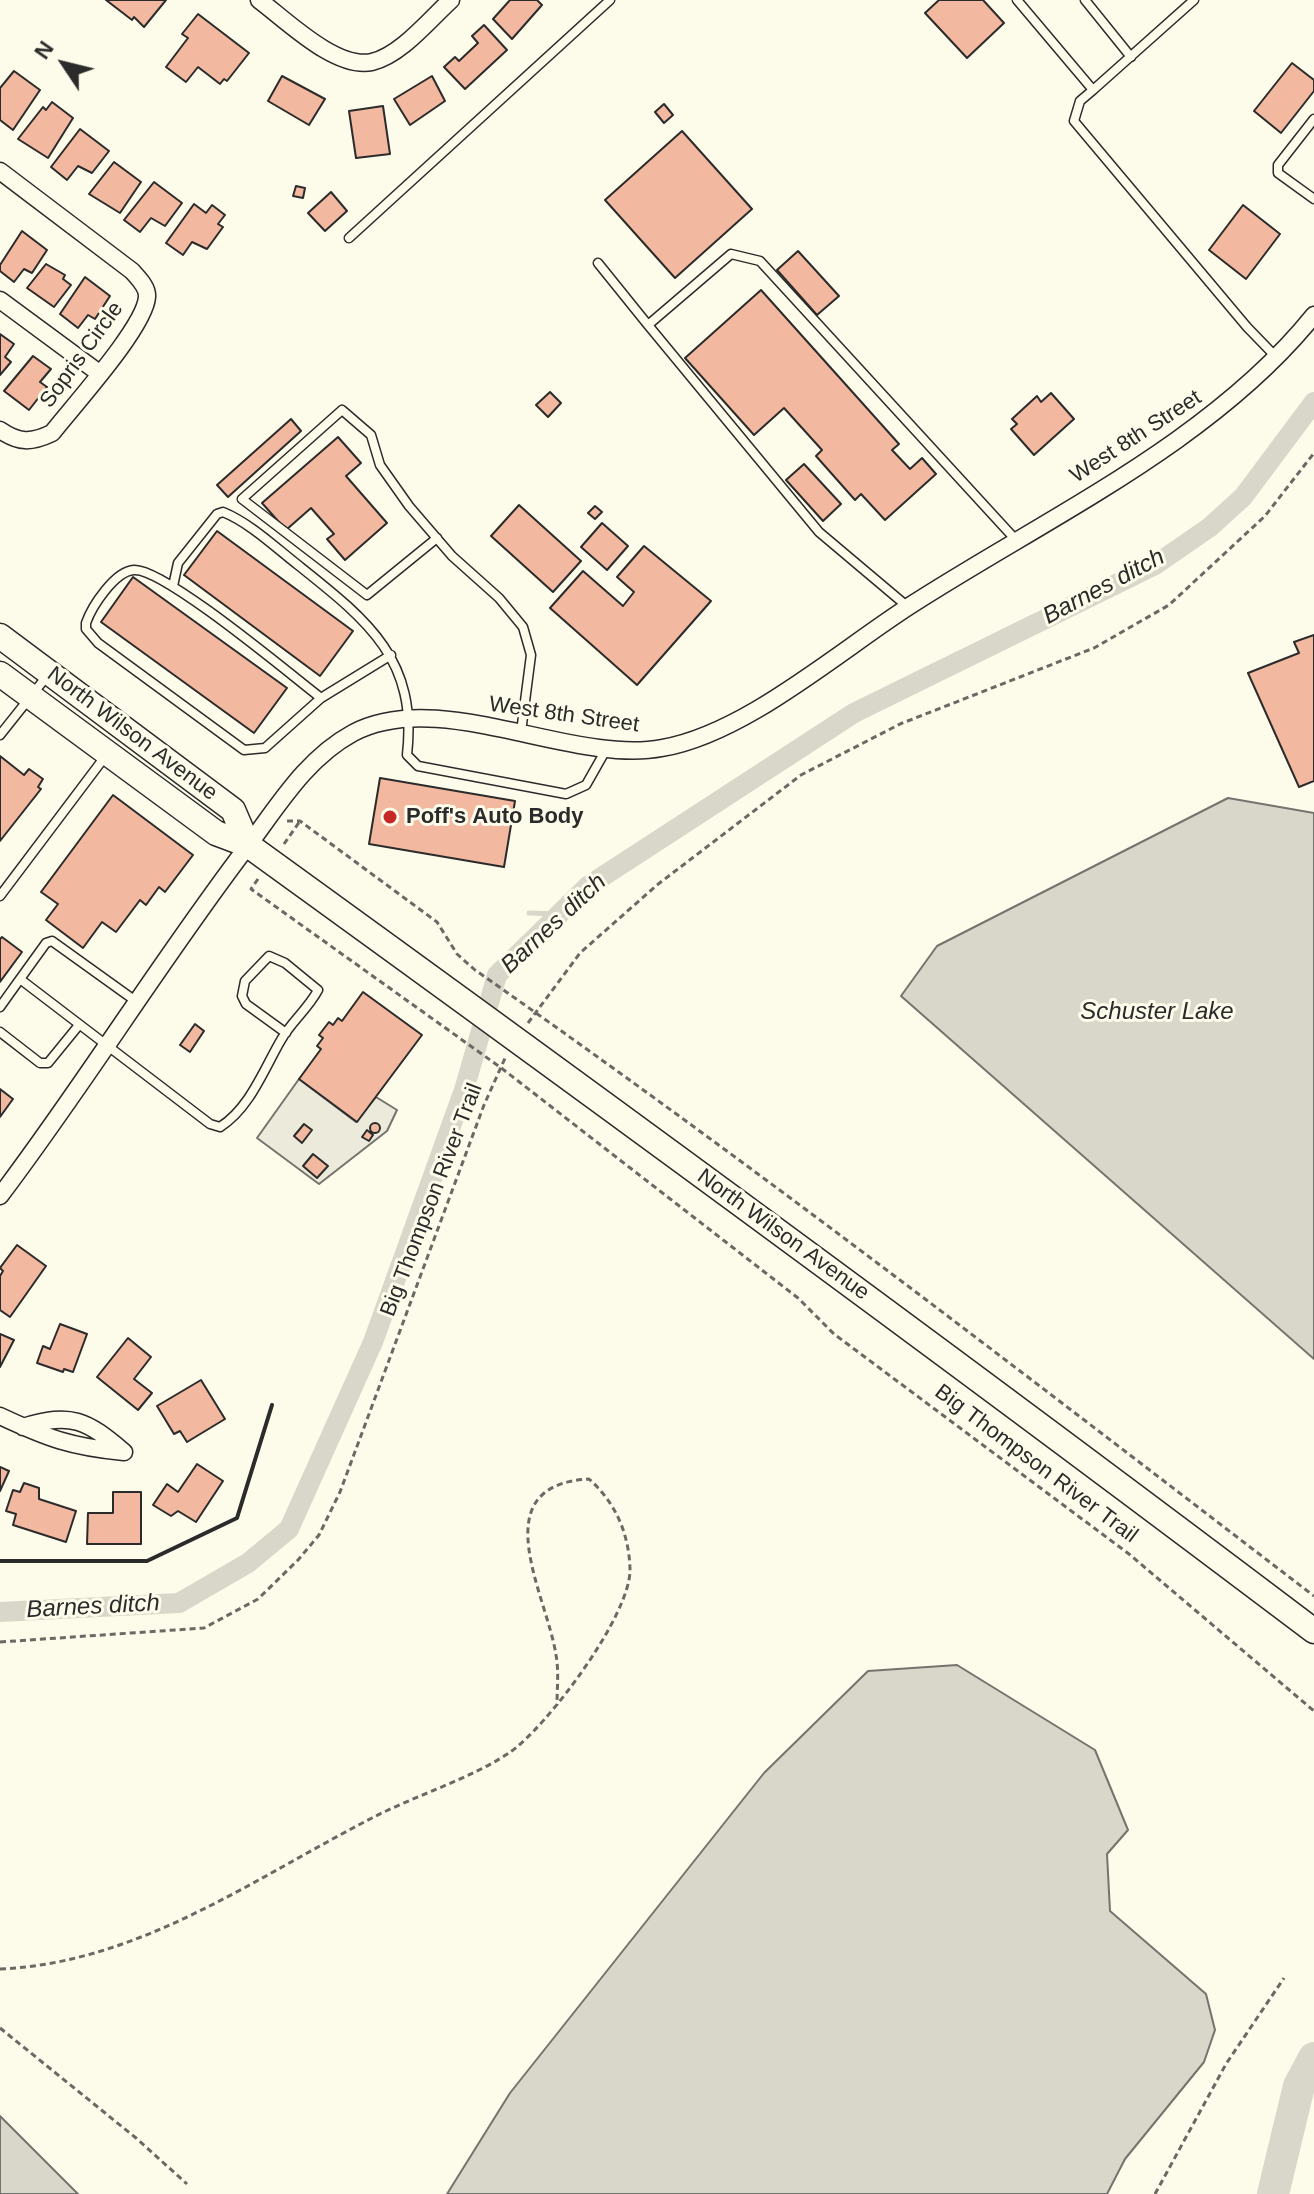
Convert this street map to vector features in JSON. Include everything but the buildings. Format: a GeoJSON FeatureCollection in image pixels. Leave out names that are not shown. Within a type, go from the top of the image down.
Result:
{"type":"FeatureCollection","features":[{"type":"Feature","properties":{"kind":"main road","name":"North Wilson Avenue"},"geometry":{"type":"LineString","coordinates":[[0,636],[233,810],[248,845]]}},
{"type":"Feature","properties":{"kind":"main road","name":"North Wilson Avenue"},"geometry":{"type":"LineString","coordinates":[[0,674],[216,833],[248,845],[515,1038],[1019,1408],[1314,1631]]}},
{"type":"Feature","properties":{"kind":"street"},"geometry":{"type":"LineString","coordinates":[[259,0],[327,51],[353,63],[373,62],[401,45],[451,0]]}},
{"type":"Feature","properties":{"kind":"street","name":"Sopris Circle"},"geometry":{"type":"LineString","coordinates":[[0,171],[132,271],[146,287],[148,296],[139,321],[52,433],[34,442],[14,440],[0,430]]}},
{"type":"Feature","properties":{"kind":"street"},"geometry":{"type":"LineString","coordinates":[[0,300],[99,373]]}},
{"type":"Feature","properties":{"kind":"street","name":"West 8th Street"},"geometry":{"type":"LineString","coordinates":[[1,1192],[248,845],[313,762],[335,745],[374,725],[411,720],[448,721],[607,748],[666,748],[707,736],[747,715],[908,607],[1200,424],[1277,358],[1314,315]]}},
{"type":"Feature","properties":{"kind":"street"},"geometry":{"type":"LineString","coordinates":[[0,1416],[23,1427],[75,1448],[124,1452],[94,1427],[70,1418],[51,1418],[23,1427]]}},
{"type":"Feature","properties":{"kind":"lane"},"geometry":{"type":"LineString","coordinates":[[349,238],[610,0]]}},
{"type":"Feature","properties":{"kind":"lane"},"geometry":{"type":"LineString","coordinates":[[1017,0],[1093,90]]}},
{"type":"Feature","properties":{"kind":"lane"},"geometry":{"type":"LineString","coordinates":[[1085,0],[1131,57]]}},
{"type":"Feature","properties":{"kind":"lane"},"geometry":{"type":"LineString","coordinates":[[1194,0],[1080,101],[1074,121],[1237,316],[1277,358]]}},
{"type":"Feature","properties":{"kind":"lane"},"geometry":{"type":"LineString","coordinates":[[1314,119],[1278,165],[1278,173],[1314,199]]}},
{"type":"Feature","properties":{"kind":"lane"},"geometry":{"type":"LineString","coordinates":[[648,325],[731,254],[760,261],[1015,539]]}},
{"type":"Feature","properties":{"kind":"lane"},"geometry":{"type":"LineString","coordinates":[[598,263],[819,532],[908,607]]}},
{"type":"Feature","properties":{"kind":"lane"},"geometry":{"type":"LineString","coordinates":[[437,538],[367,595],[242,499],[342,410],[371,435],[380,465],[437,538],[499,598],[523,627],[531,655],[521,732]]}},
{"type":"Feature","properties":{"kind":"lane"},"geometry":{"type":"LineString","coordinates":[[173,586],[178,563],[217,514],[223,512],[265,539],[375,630],[400,673],[411,720],[407,755],[418,766],[566,794],[586,785],[607,748]]}},
{"type":"Feature","properties":{"kind":"lane"},"geometry":{"type":"LineString","coordinates":[[321,698],[173,586],[143,571],[127,571],[111,585],[88,615],[86,629],[98,643],[244,750],[265,748],[321,698],[391,655]]}},
{"type":"Feature","properties":{"kind":"lane"},"geometry":{"type":"LineString","coordinates":[[0,735],[50,673]]}},
{"type":"Feature","properties":{"kind":"lane"},"geometry":{"type":"LineString","coordinates":[[0,896],[107,753]]}},
{"type":"Feature","properties":{"kind":"lane"},"geometry":{"type":"LineString","coordinates":[[0,1007],[46,943],[52,941],[137,1002]]}},
{"type":"Feature","properties":{"kind":"lane"},"geometry":{"type":"LineString","coordinates":[[20,979],[210,1124],[220,1127],[239,1110],[286,1033],[318,990],[285,963],[269,956],[245,981],[242,996],[246,1004],[286,1033]]}},
{"type":"Feature","properties":{"kind":"lane"},"geometry":{"type":"LineString","coordinates":[[0,1032],[40,1063],[48,1063],[79,1025]]}},
{"type":"Feature","properties":{"kind":"path"},"geometry":{"type":"LineString","coordinates":[[515,1038],[580,953],[657,885],[801,775],[900,724],[1094,648],[1169,605],[1265,516],[1314,453]]}},
{"type":"Feature","properties":{"kind":"path"},"geometry":{"type":"LineString","coordinates":[[271,815],[283,821],[300,821],[437,922],[457,954],[475,970],[706,1134],[984,1342],[1314,1596]]}},
{"type":"Feature","properties":{"kind":"path"},"geometry":{"type":"LineString","coordinates":[[442,1024],[500,1067]]}},
{"type":"Feature","properties":{"kind":"path","name":"Big Thompson River Trail"},"geometry":{"type":"LineString","coordinates":[[0,1642],[204,1628],[258,1599],[298,1560],[319,1535],[340,1492],[500,1067],[798,1298],[834,1334],[1129,1554],[1314,1711]]}},
{"type":"Feature","properties":{"kind":"path"},"geometry":{"type":"LineString","coordinates":[[0,1969],[68,1961],[115,1948],[183,1920],[344,1832],[508,1753],[535,1732],[557,1705],[580,1674],[621,1606],[630,1571],[623,1531],[610,1498],[589,1479],[565,1480],[540,1495],[527,1524],[528,1561],[556,1656],[557,1705]]}},
{"type":"Feature","properties":{"kind":"path"},"geometry":{"type":"LineString","coordinates":[[1155,2194],[1220,2075],[1284,1978]]}},
{"type":"Feature","properties":{"kind":"path"},"geometry":{"type":"LineString","coordinates":[[0,2028],[136,2138],[187,2184]]}},
{"type":"Feature","properties":{"kind":"shaded area"},"geometry":{"type":"Polygon","coordinates":[[[299,1079],[356,1122],[376,1097],[397,1110],[387,1131],[319,1184],[257,1138],[299,1079]]]}},
{"type":"Feature","properties":{"kind":"water","name":"Schuster Lake"},"geometry":{"type":"Polygon","coordinates":[[[1228,798],[1314,813],[1314,1359],[901,996],[937,946],[1228,798]]]}},
{"type":"Feature","properties":{"kind":"water"},"geometry":{"type":"Polygon","coordinates":[[[957,1665],[1095,1750],[1128,1830],[1107,1854],[1110,1911],[1206,1994],[1215,2030],[1204,2062],[1125,2159],[1107,2194],[447,2194],[510,2093],[764,1773],[868,1671],[957,1665]]]}},
{"type":"Feature","properties":{"kind":"water"},"geometry":{"type":"Polygon","coordinates":[[[0,2116],[78,2194],[0,2194],[0,2116]]]}},
{"type":"Feature","properties":{"kind":"waterway","name":"Barnes ditch"},"geometry":{"type":"LineString","coordinates":[[0,1612],[179,1603],[248,1563],[289,1529],[373,1342],[464,1090],[497,975],[588,886],[854,713],[1155,565],[1210,527],[1243,497],[1314,402]]}},
{"type":"Feature","properties":{"kind":"waterway"},"geometry":{"type":"LineString","coordinates":[[529,913],[559,914]]}},
{"type":"Feature","properties":{"kind":"waterway"},"geometry":{"type":"LineString","coordinates":[[1273,2194],[1299,2086],[1314,2058]]}},
{"type":"Feature","properties":{"kind":"wall"},"geometry":{"type":"LineString","coordinates":[[0,1561],[147,1561],[237,1518],[272,1405]]}},
{"type":"Feature","properties":{"kind":"place","name":"Poff's Auto Body"},"geometry":{"type":"Point","coordinates":[390,817]}}]}
